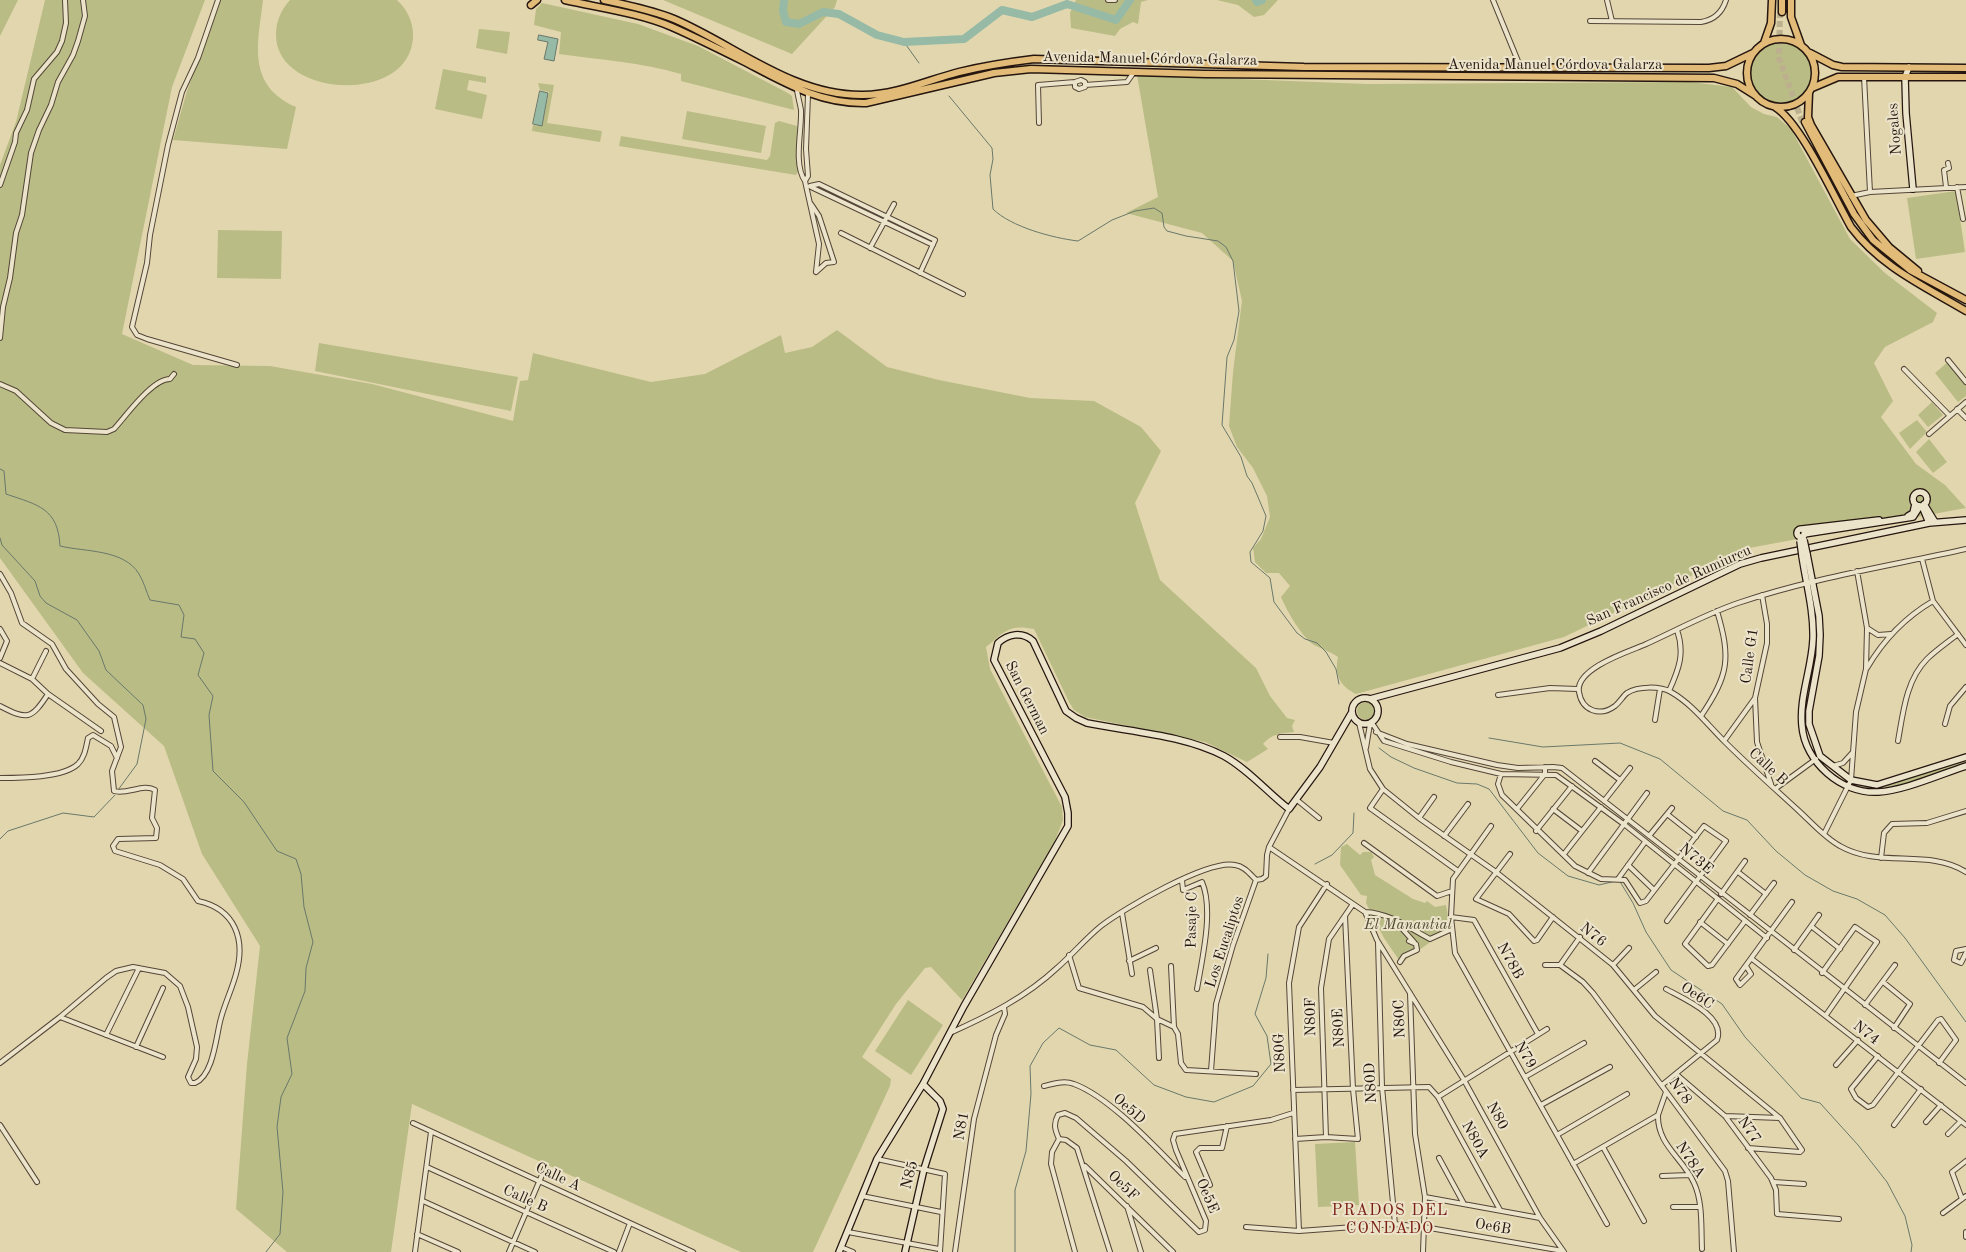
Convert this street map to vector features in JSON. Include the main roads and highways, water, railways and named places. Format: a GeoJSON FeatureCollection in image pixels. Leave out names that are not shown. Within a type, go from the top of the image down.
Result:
{"type":"FeatureCollection","features":[{"type":"Feature","properties":{"kind":"main road","name":"Avenida Manuel Córdova Galarza"},"geometry":{"type":"LineString","coordinates":[[565,0],[629,14],[670,26],[808,95],[857,103],[909,90],[944,77],[1000,63],[1034,59],[1270,66],[1709,68],[1726,66],[1753,53]]}},
{"type":"Feature","properties":{"kind":"main road","name":"Avenida Manuel Córdova Galarza"},"geometry":{"type":"LineString","coordinates":[[604,0],[674,19],[782,75],[826,91],[861,95],[946,85],[1012,70],[1205,74],[1714,78],[1729,81],[1756,96]]}},
{"type":"Feature","properties":{"kind":"main road"},"geometry":{"type":"LineString","coordinates":[[1764,43],[1771,23],[1772,0]]}},
{"type":"Feature","properties":{"kind":"main road"},"geometry":{"type":"LineString","coordinates":[[1781,0],[1781,12]]}},
{"type":"Feature","properties":{"kind":"main road"},"geometry":{"type":"LineString","coordinates":[[1791,0],[1791,17],[1802,45],[1809,53],[1837,66],[1966,68]]}},
{"type":"Feature","properties":{"kind":"main road"},"geometry":{"type":"LineString","coordinates":[[1802,45],[1780,39],[1764,43],[1753,53],[1747,75],[1756,96],[1783,112],[1798,132],[1851,227],[1861,240],[1894,270],[1966,311]]}},
{"type":"Feature","properties":{"kind":"main road"},"geometry":{"type":"LineString","coordinates":[[1809,53],[1815,73],[1810,90],[1808,117],[1851,196],[1869,224],[1889,247],[1923,275]]}},
{"type":"Feature","properties":{"kind":"main road"},"geometry":{"type":"LineString","coordinates":[[1134,72],[1136,61]]}},
{"type":"Feature","properties":{"kind":"main road"},"geometry":{"type":"LineString","coordinates":[[1335,66],[1335,75]]}},
{"type":"Feature","properties":{"kind":"main road"},"geometry":{"type":"LineString","coordinates":[[1395,67],[1395,76]]}},
{"type":"Feature","properties":{"kind":"main road","name":"Nogales"},"geometry":{"type":"LineString","coordinates":[[1909,67],[1905,76],[1906,122],[1913,189]]}},
{"type":"Feature","properties":{"kind":"main road"},"geometry":{"type":"LineString","coordinates":[[1775,107],[1794,105],[1810,90],[1838,77],[1966,77]]}},
{"type":"Feature","properties":{"kind":"main road"},"geometry":{"type":"LineString","coordinates":[[1917,282],[1881,253],[1856,223],[1804,123],[1846,200],[1867,233],[1899,263],[1966,300]]}},
{"type":"Feature","properties":{"kind":"main road"},"geometry":{"type":"LineString","coordinates":[[1932,522],[1920,505],[1913,517],[1841,527],[1802,536],[1809,583],[1813,646],[1802,726],[1814,760],[1826,773],[1849,787],[1878,792],[1966,766]]}},
{"type":"Feature","properties":{"kind":"main road","name":"San Francisco de Rumiurcu"},"geometry":{"type":"LineString","coordinates":[[1370,699],[1468,671],[1560,648],[1602,631],[1740,564],[1782,552],[1932,522],[1966,520]]}},
{"type":"Feature","properties":{"kind":"main road"},"geometry":{"type":"LineString","coordinates":[[1809,583],[1819,616],[1820,635],[1819,656],[1809,711],[1809,724],[1820,756],[1851,780],[1877,785],[1890,783],[1966,758]]}},
{"type":"Feature","properties":{"kind":"main road","name":"San German"},"geometry":{"type":"LineString","coordinates":[[923,1084],[1068,826],[1065,798],[994,660],[995,649],[1002,639],[1018,635],[1032,640],[1066,711],[1076,718],[1087,723],[1186,742],[1224,756],[1251,775],[1289,809],[1297,800],[1343,730]]}},
{"type":"Feature","properties":{"kind":"main road"},"geometry":{"type":"LineString","coordinates":[[1343,730],[1359,723],[1371,723],[1376,719],[1378,708],[1387,695]]}},
{"type":"Feature","properties":{"kind":"main road"},"geometry":{"type":"LineString","coordinates":[[1343,730],[1353,706],[1358,700],[1370,699],[1378,708]]}},
{"type":"Feature","properties":{"kind":"main road"},"geometry":{"type":"LineString","coordinates":[[1352,712],[1359,723]]}},
{"type":"Feature","properties":{"kind":"main road"},"geometry":{"type":"LineString","coordinates":[[840,1249],[878,1159],[923,1084]]}},
{"type":"Feature","properties":{"kind":"main road","name":"N85"},"geometry":{"type":"LineString","coordinates":[[905,1252],[924,1169],[943,1109],[942,1105],[923,1084]]}},
{"type":"Feature","properties":{"kind":"waterway"},"geometry":{"type":"LineString","coordinates":[[784,0],[783,11],[786,22],[799,24],[823,12],[839,14],[877,35],[904,42],[964,39],[1002,10],[1032,17],[1067,4],[1116,20],[1130,0]]}},
{"type":"Feature","properties":{"kind":"waterway"},"geometry":{"type":"LineString","coordinates":[[1256,0],[1257,2],[1262,0]]}},
{"type":"Feature","properties":{"kind":"waterway"},"geometry":{"type":"LineString","coordinates":[[904,42],[919,63]]}},
{"type":"Feature","properties":{"kind":"waterway"},"geometry":{"type":"LineString","coordinates":[[949,96],[992,148],[993,159],[990,175],[993,209],[1010,221],[1033,231],[1078,241],[1112,220],[1135,211],[1154,208],[1162,213],[1164,227],[1167,231],[1218,241],[1226,247],[1233,261],[1239,311],[1234,340],[1227,357],[1222,425],[1241,457],[1247,476],[1252,483],[1266,516],[1263,531],[1250,552],[1251,562],[1270,578],[1274,602],[1297,633],[1305,639],[1317,643],[1326,652],[1336,669],[1339,684]]}},
{"type":"Feature","properties":{"kind":"waterway"},"geometry":{"type":"LineString","coordinates":[[0,469],[4,471],[6,494],[28,501],[44,510],[55,523],[60,546],[103,553],[124,560],[139,574],[150,600],[179,605],[184,615],[181,637],[195,639],[204,653],[198,675],[213,696],[209,715],[213,771],[244,802],[277,851],[296,859],[301,874],[304,907],[313,942],[306,968],[305,991],[287,1038],[292,1074],[281,1097],[277,1127],[283,1192],[280,1234],[266,1252]]}},
{"type":"Feature","properties":{"kind":"waterway"},"geometry":{"type":"LineString","coordinates":[[0,538],[2,545],[35,581],[40,596],[46,603],[77,620],[99,651],[106,670],[143,705],[146,719],[137,764],[118,790]]}},
{"type":"Feature","properties":{"kind":"waterway"},"geometry":{"type":"LineString","coordinates":[[1489,738],[1543,747],[1620,743],[1660,759],[1723,811],[1747,820],[1776,851],[1805,875],[1833,891],[1857,899],[1885,915],[1905,938],[1966,1022]]}},
{"type":"Feature","properties":{"kind":"waterway"},"geometry":{"type":"LineString","coordinates":[[1379,748],[1391,757],[1414,768],[1457,783],[1477,784],[1489,789],[1538,853],[1568,876],[1599,885],[1616,881]]}},
{"type":"Feature","properties":{"kind":"waterway"},"geometry":{"type":"LineString","coordinates":[[0,839],[8,831],[63,813],[94,817],[115,795]]}},
{"type":"Feature","properties":{"kind":"waterway"},"geometry":{"type":"LineString","coordinates":[[1315,864],[1332,855],[1353,833],[1354,813]]}},
{"type":"Feature","properties":{"kind":"waterway"},"geometry":{"type":"LineString","coordinates":[[1619,880],[1633,903],[1646,932],[1671,970],[1722,1004],[1745,1037],[1801,1098],[1820,1103],[1858,1145],[1887,1182],[1905,1216],[1912,1245],[1911,1252]]}},
{"type":"Feature","properties":{"kind":"waterway"},"geometry":{"type":"LineString","coordinates":[[1015,1252],[1015,1190],[1026,1151],[1031,1094],[1030,1066],[1043,1043],[1059,1028],[1090,1045],[1116,1050],[1154,1085],[1186,1097],[1214,1102],[1253,1086],[1271,1064],[1267,1036],[1255,1014],[1266,978],[1268,954]]}},
{"type":"Feature","properties":{"kind":"tunnel"},"geometry":{"type":"LineString","coordinates":[[1780,12],[1779,58],[1803,124]]}},
{"type":"Feature","properties":{"kind":"district","name":"PRADOS DEL CONDADO"},"geometry":{"type":"Point","coordinates":[1390,1220]}},
{"type":"Feature","properties":{"kind":"park label","name":"El Manantial"},"geometry":{"type":"Point","coordinates":[1408,925]}}]}
